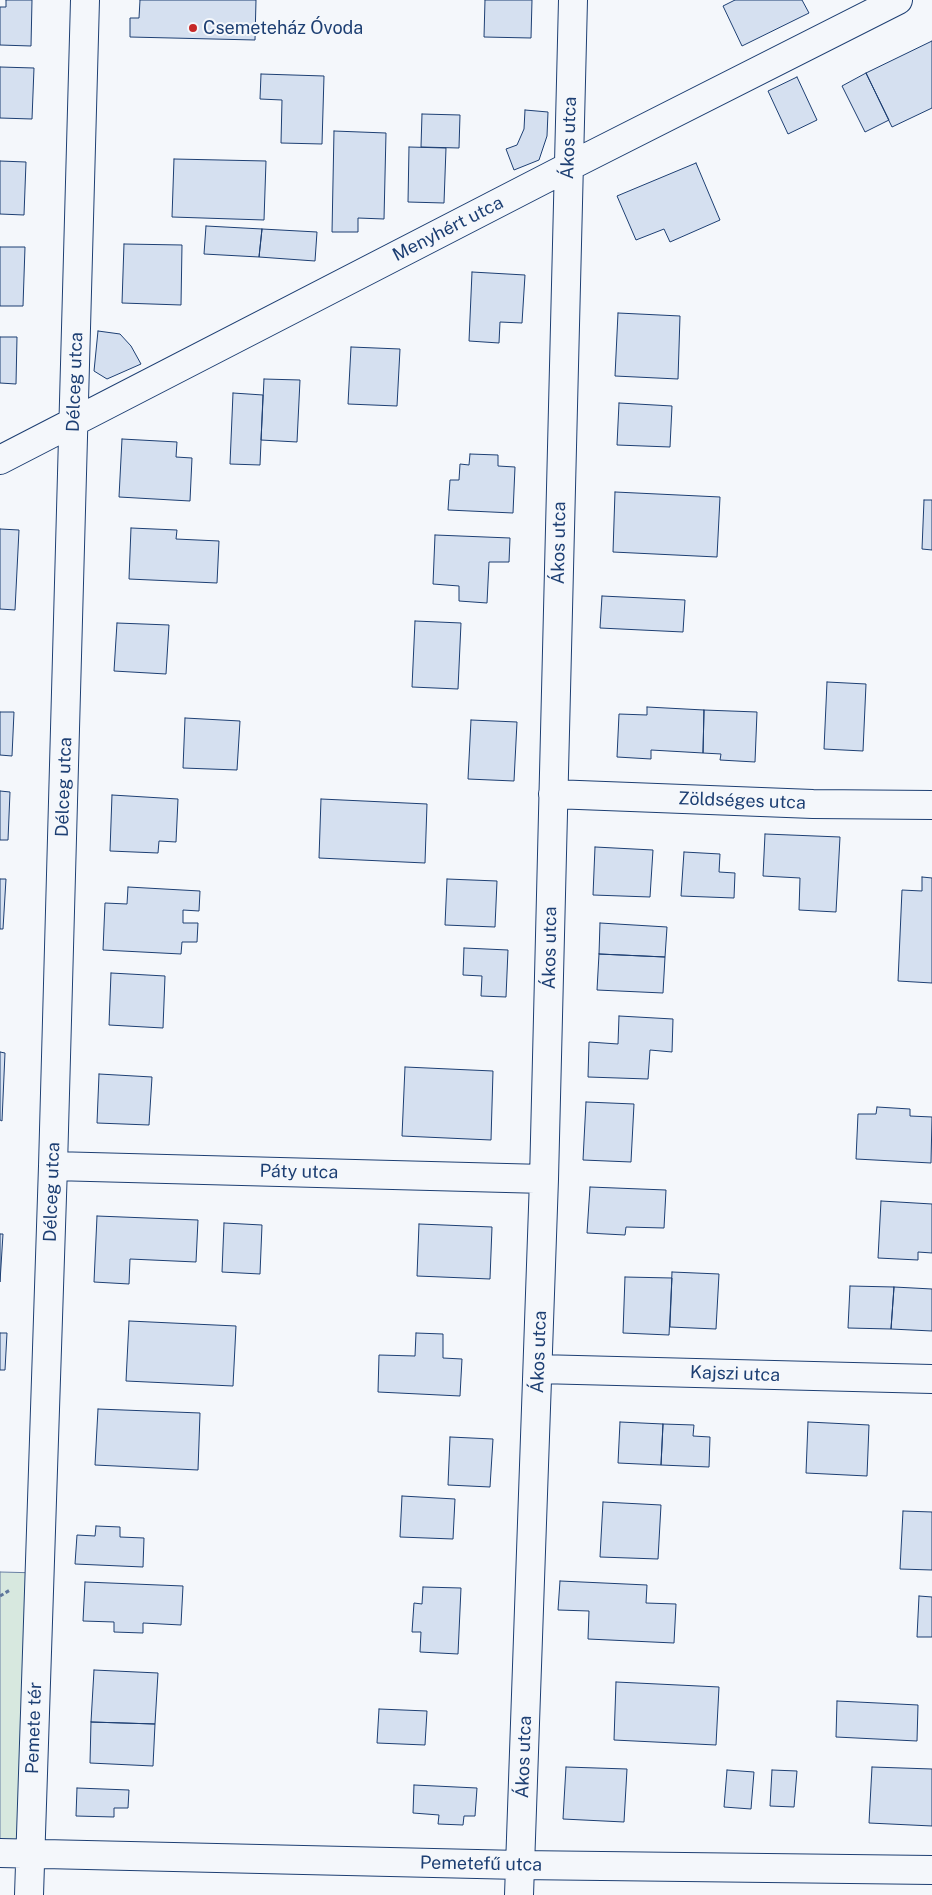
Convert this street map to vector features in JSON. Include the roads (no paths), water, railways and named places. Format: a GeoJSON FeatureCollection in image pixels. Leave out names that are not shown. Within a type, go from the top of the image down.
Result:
{"type":"FeatureCollection","features":[{"type":"Feature","properties":{"kind":"street","name":"Délceg utca"},"geometry":{"type":"LineString","coordinates":[[40,1573],[85,0]]}},
{"type":"Feature","properties":{"kind":"street","name":"Ákos utca"},"geometry":{"type":"LineString","coordinates":[[519,1895],[544,1178],[573,0]]}},
{"type":"Feature","properties":{"kind":"street","name":"Menyhért utca"},"geometry":{"type":"LineString","coordinates":[[0,460],[568,167],[898,0]]}},
{"type":"Feature","properties":{"kind":"street","name":"Zöldséges utca"},"geometry":{"type":"LineString","coordinates":[[553,794],[813,804],[932,806]]}},
{"type":"Feature","properties":{"kind":"street","name":"Páty utca"},"geometry":{"type":"LineString","coordinates":[[53,1166],[544,1178]]}},
{"type":"Feature","properties":{"kind":"street","name":"Kajszi utca"},"geometry":{"type":"LineString","coordinates":[[538,1369],[932,1379]]}},
{"type":"Feature","properties":{"kind":"street","name":"Pemete tér"},"geometry":{"type":"LineString","coordinates":[[30,1854],[40,1573]]}},
{"type":"Feature","properties":{"kind":"street"},"geometry":{"type":"LineString","coordinates":[[0,1853],[30,1854],[28,1895]]}},
{"type":"Feature","properties":{"kind":"street","name":"Pemetefű utca"},"geometry":{"type":"LineString","coordinates":[[30,1854],[520,1866],[932,1870]]}},
{"type":"Feature","properties":{"kind":"place","name":"Csemeteház Óvoda"},"geometry":{"type":"Point","coordinates":[193,28]}}]}
